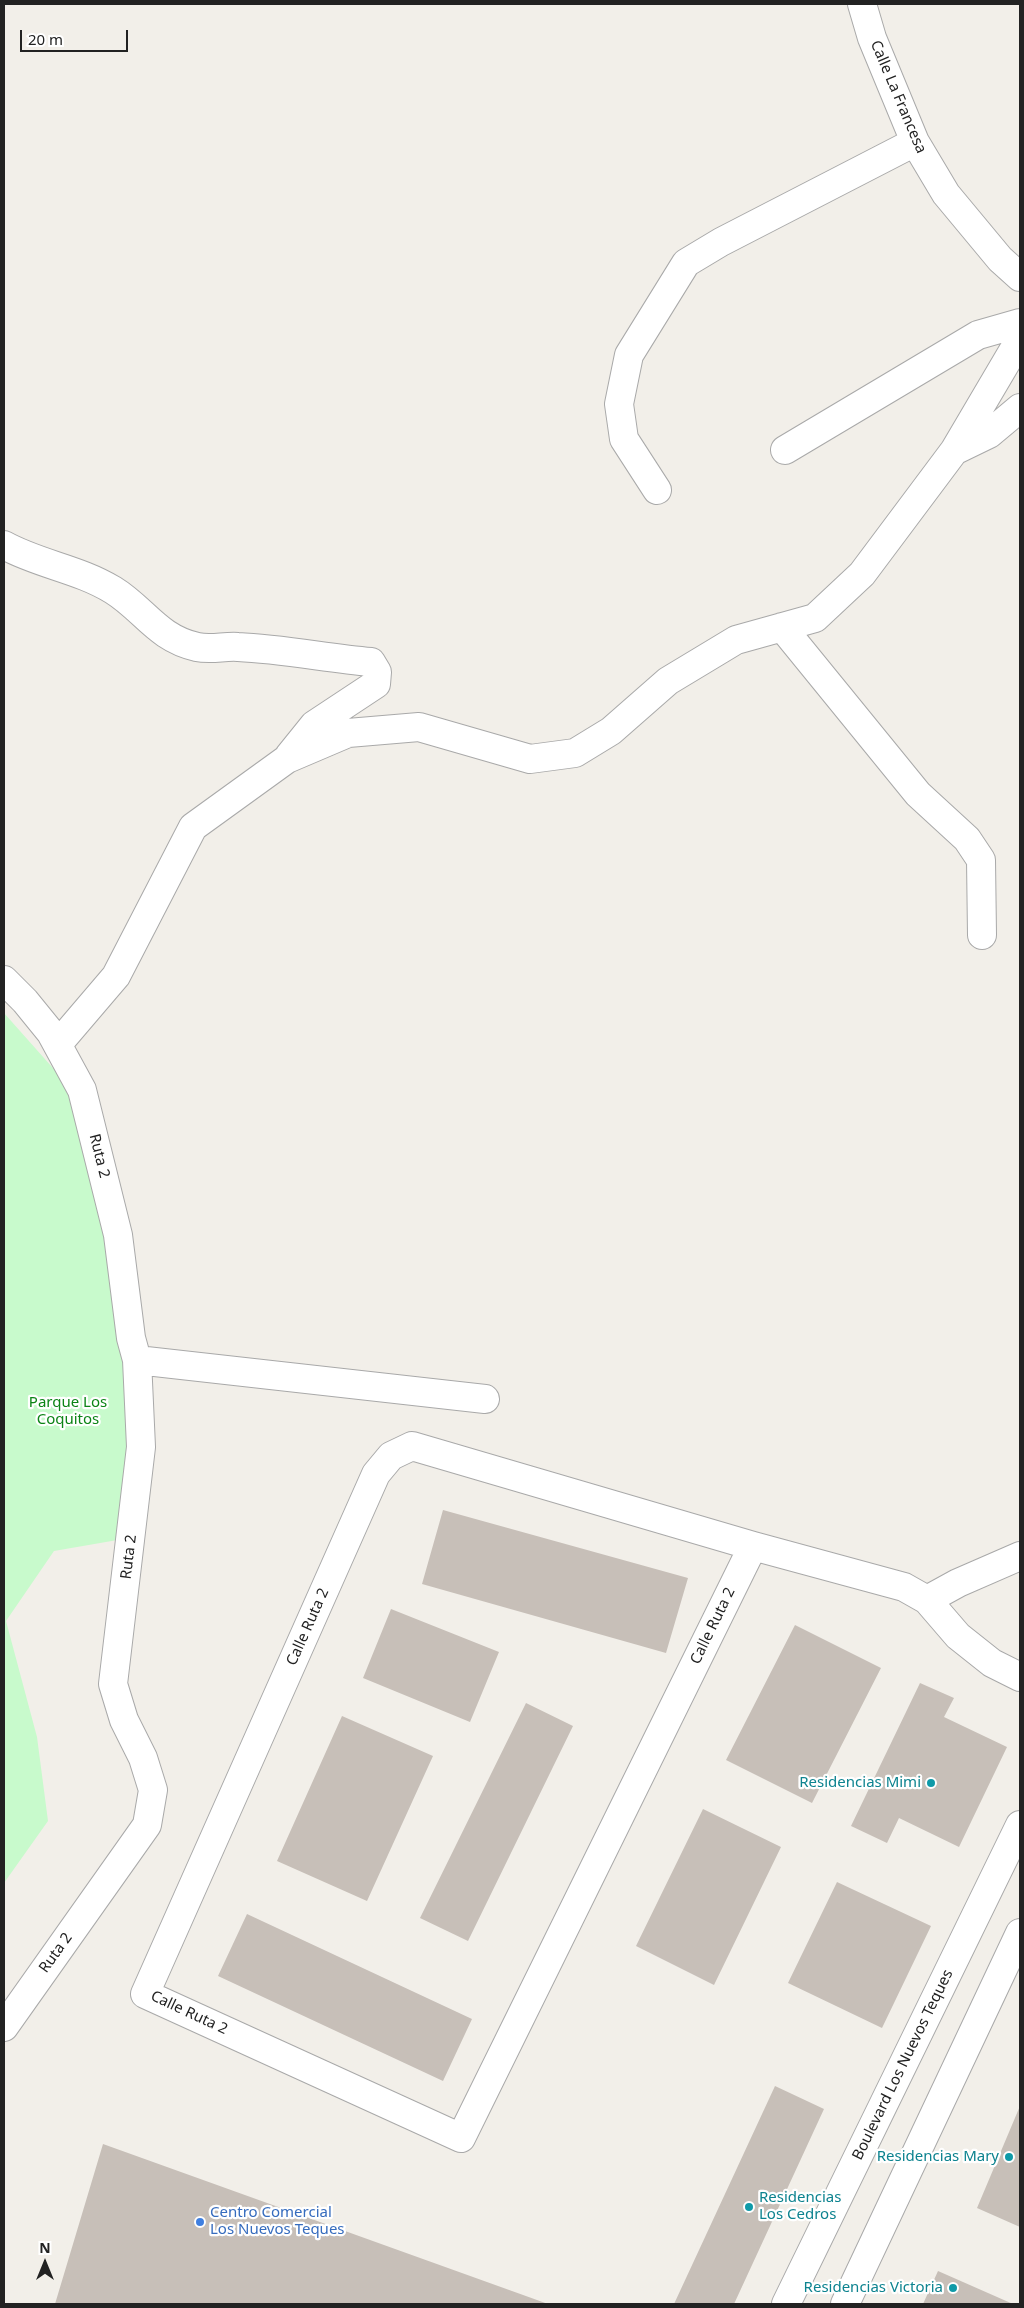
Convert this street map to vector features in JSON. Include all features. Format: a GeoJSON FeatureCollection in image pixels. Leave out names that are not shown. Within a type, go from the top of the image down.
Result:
{"type":"FeatureCollection","features":[{"type":"Feature","properties":{"kind":"street","name":"Calle La Francesa"},"geometry":{"type":"LineString","coordinates":[[862,4],[872,38],[915,142],[946,194],[1000,259],[1020,277]]}},
{"type":"Feature","properties":{"kind":"street"},"geometry":{"type":"LineString","coordinates":[[657,490],[624,439],[619,404],[629,355],[686,263],[721,242],[915,142]]}},
{"type":"Feature","properties":{"kind":"street"},"geometry":{"type":"LineString","coordinates":[[785,450],[978,335],[1020,323]]}},
{"type":"Feature","properties":{"kind":"street"},"geometry":{"type":"LineString","coordinates":[[58,1044],[116,976],[193,827],[286,760],[348,733],[419,727],[530,760],[576,754],[611,732],[676,676],[736,640],[815,618],[862,574],[954,451],[1020,339]]}},
{"type":"Feature","properties":{"kind":"street"},"geometry":{"type":"LineString","coordinates":[[954,451],[990,434],[1020,408]]}},
{"type":"Feature","properties":{"kind":"street"},"geometry":{"type":"LineString","coordinates":[[4,545],[20,554],[58,565],[113,590],[172,639],[197,647],[237,647],[371,662],[377,672],[376,684],[314,725],[286,760]]}},
{"type":"Feature","properties":{"kind":"street"},"geometry":{"type":"LineString","coordinates":[[782,627],[918,794],[967,839],[981,860],[982,934]]}},
{"type":"Feature","properties":{"kind":"street","name":"Ruta 2"},"geometry":{"type":"LineString","coordinates":[[4,980],[25,1001],[58,1044],[82,1090],[118,1235],[129,1328],[137,1360],[142,1447],[112,1684],[124,1720],[143,1758],[153,1790],[147,1825],[4,2028]]}},
{"type":"Feature","properties":{"kind":"street"},"geometry":{"type":"LineString","coordinates":[[137,1360],[485,1399]]}},
{"type":"Feature","properties":{"kind":"street","name":"Calle Ruta 2"},"geometry":{"type":"LineString","coordinates":[[753,1546],[461,2138],[145,1994],[376,1474],[391,1456],[412,1446],[753,1546],[916,1594]]}},
{"type":"Feature","properties":{"kind":"street"},"geometry":{"type":"LineString","coordinates":[[1020,1556],[958,1582],[916,1594],[958,1636],[992,1663],[1020,1677]]}},
{"type":"Feature","properties":{"kind":"street","name":"Boulevard Los Nuevos Teques"},"geometry":{"type":"LineString","coordinates":[[786,2304],[1020,1825]]}},
{"type":"Feature","properties":{"kind":"street"},"geometry":{"type":"LineString","coordinates":[[845,2304],[1020,1933]]}},
{"type":"Feature","properties":{"kind":"green space","name":"Parque Los Coquitos"},"geometry":{"type":"Polygon","coordinates":[[[4,1013],[68,1085],[102,1219],[133,1406],[129,1538],[54,1551],[6,1621],[37,1737],[48,1821],[4,1883],[4,1013]]]}},
{"type":"Feature","properties":{"kind":"building"},"geometry":{"type":"Polygon","coordinates":[[[443,1510],[688,1578],[666,1653],[422,1584],[443,1510]]]}},
{"type":"Feature","properties":{"kind":"building"},"geometry":{"type":"Polygon","coordinates":[[[391,1609],[499,1652],[470,1722],[363,1678],[391,1609]]]}},
{"type":"Feature","properties":{"kind":"building"},"geometry":{"type":"Polygon","coordinates":[[[795,1625],[881,1668],[812,1803],[726,1760],[795,1625]]]}},
{"type":"Feature","properties":{"kind":"building","name":"Residencias Mimi"},"geometry":{"type":"Polygon","coordinates":[[[920,1683],[954,1698],[944,1717],[1007,1747],[959,1847],[899,1818],[887,1843],[851,1826],[920,1683]]]}},
{"type":"Feature","properties":{"kind":"building"},"geometry":{"type":"Polygon","coordinates":[[[526,1703],[573,1726],[468,1941],[420,1918],[526,1703]]]}},
{"type":"Feature","properties":{"kind":"building"},"geometry":{"type":"Polygon","coordinates":[[[342,1716],[433,1756],[367,1901],[277,1861],[342,1716]]]}},
{"type":"Feature","properties":{"kind":"building"},"geometry":{"type":"Polygon","coordinates":[[[703,1809],[781,1847],[714,1985],[636,1946],[703,1809]]]}},
{"type":"Feature","properties":{"kind":"building"},"geometry":{"type":"Polygon","coordinates":[[[837,1882],[931,1926],[882,2028],[788,1983],[837,1882]]]}},
{"type":"Feature","properties":{"kind":"building"},"geometry":{"type":"Polygon","coordinates":[[[247,1914],[472,2019],[443,2081],[218,1976],[247,1914]]]}},
{"type":"Feature","properties":{"kind":"building","name":"Residencias Los Cedros"},"geometry":{"type":"Polygon","coordinates":[[[775,2086],[824,2109],[734,2304],[674,2304],[775,2086]]]}},
{"type":"Feature","properties":{"kind":"building","name":"Residencias Mary"},"geometry":{"type":"Polygon","coordinates":[[[1020,2106],[1020,2227],[977,2208],[1020,2106]]]}},
{"type":"Feature","properties":{"kind":"building","name":"Centro Comercial Los Nuevos Teques"},"geometry":{"type":"Polygon","coordinates":[[[103,2144],[537,2300],[548,2304],[55,2304],[103,2144]]]}},
{"type":"Feature","properties":{"kind":"building","name":"Residencias Victoria"},"geometry":{"type":"Polygon","coordinates":[[[938,2271],[1013,2304],[923,2304],[938,2271]]]}},
{"type":"Feature","properties":{"kind":"place","name":"Residencias Mimi"},"geometry":{"type":"Point","coordinates":[931,1783]}},
{"type":"Feature","properties":{"kind":"place","name":"Residencias Mary"},"geometry":{"type":"Point","coordinates":[1009,2157]}},
{"type":"Feature","properties":{"kind":"place","name":"Residencias Los Cedros"},"geometry":{"type":"Point","coordinates":[749,2207]}},
{"type":"Feature","properties":{"kind":"place","name":"Centro Comercial Los Nuevos Teques"},"geometry":{"type":"Point","coordinates":[200,2222]}},
{"type":"Feature","properties":{"kind":"place","name":"Residencias Victoria"},"geometry":{"type":"Point","coordinates":[953,2288]}}]}
